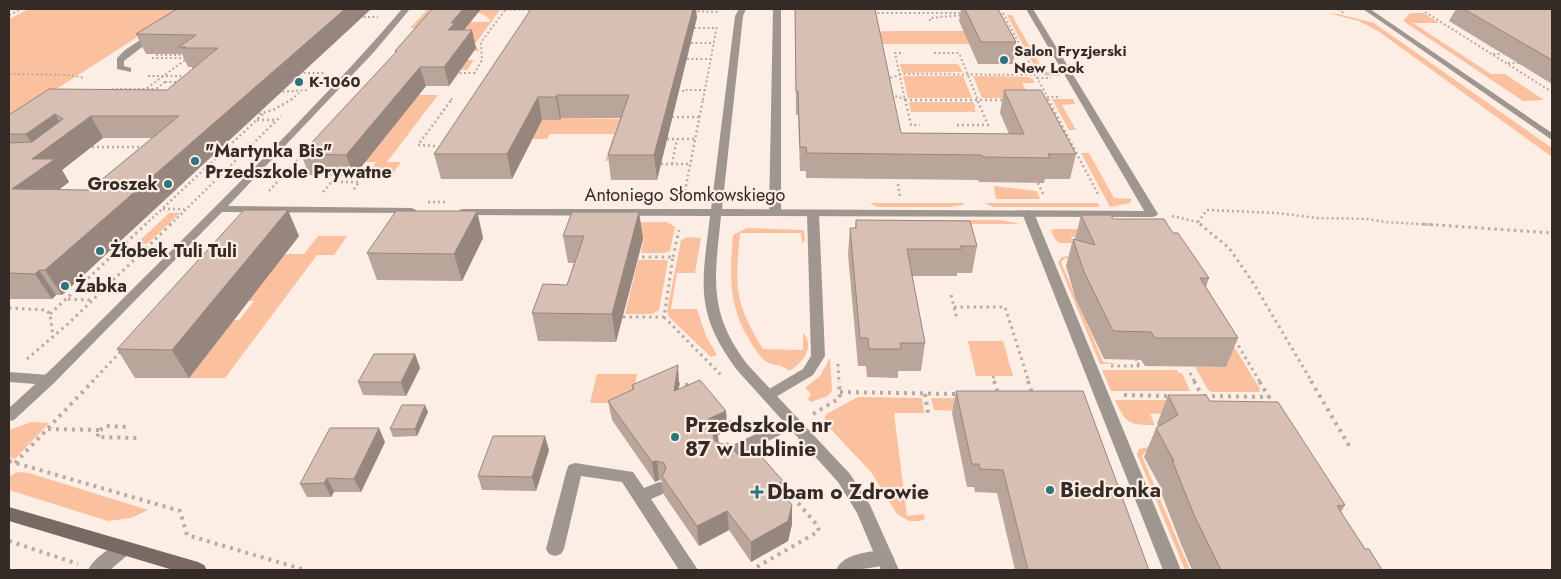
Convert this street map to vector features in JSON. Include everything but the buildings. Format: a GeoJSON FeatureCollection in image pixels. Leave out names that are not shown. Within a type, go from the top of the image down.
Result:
{"type":"FeatureCollection","features":[{"type":"Feature","properties":{"kind":"street"},"geometry":{"type":"LineString","coordinates":[[9,416],[49,380],[219,209],[371,50],[406,9]]}},
{"type":"Feature","properties":{"kind":"street"},"geometry":{"type":"LineString","coordinates":[[742,9],[739,16],[708,274],[710,303],[714,319],[730,351],[742,367],[820,450],[856,495],[888,564]]}},
{"type":"Feature","properties":{"kind":"street"},"geometry":{"type":"LineString","coordinates":[[775,212],[777,9]]}},
{"type":"Feature","properties":{"kind":"street"},"geometry":{"type":"LineString","coordinates":[[1029,9],[1152,214]]}},
{"type":"Feature","properties":{"kind":"street"},"geometry":{"type":"LineString","coordinates":[[1366,9],[1552,136]]}},
{"type":"Feature","properties":{"kind":"street"},"geometry":{"type":"LineString","coordinates":[[128,70],[120,67],[120,60],[128,52],[161,30]]}},
{"type":"Feature","properties":{"kind":"street"},"geometry":{"type":"LineString","coordinates":[[219,209],[426,207]]}},
{"type":"Feature","properties":{"kind":"street","name":"Antoniego Słomkowskiego"},"geometry":{"type":"LineString","coordinates":[[450,207],[813,213],[1152,214]]}},
{"type":"Feature","properties":{"kind":"street"},"geometry":{"type":"LineString","coordinates":[[769,396],[808,372],[818,356],[813,213]]}},
{"type":"Feature","properties":{"kind":"street"},"geometry":{"type":"LineString","coordinates":[[1028,213],[1172,570]]}},
{"type":"Feature","properties":{"kind":"street"},"geometry":{"type":"LineString","coordinates":[[9,377],[49,380]]}},
{"type":"Feature","properties":{"kind":"street"},"geometry":{"type":"LineString","coordinates":[[724,456],[793,422]]}},
{"type":"Feature","properties":{"kind":"street"},"geometry":{"type":"LineString","coordinates":[[555,549],[575,469],[628,476],[689,570]]}},
{"type":"Feature","properties":{"kind":"street"},"geometry":{"type":"LineString","coordinates":[[641,496],[659,488]]}},
{"type":"Feature","properties":{"kind":"street"},"geometry":{"type":"LineString","coordinates":[[9,514],[198,570]]}},
{"type":"Feature","properties":{"kind":"street"},"geometry":{"type":"LineString","coordinates":[[97,570],[124,548]]}},
{"type":"Feature","properties":{"kind":"street"},"geometry":{"type":"LineString","coordinates":[[845,570],[862,560],[888,564]]}},
{"type":"Feature","properties":{"kind":"path"},"geometry":{"type":"LineString","coordinates":[[9,15],[22,9]]}},
{"type":"Feature","properties":{"kind":"path"},"geometry":{"type":"LineString","coordinates":[[478,9],[534,9],[530,16]]}},
{"type":"Feature","properties":{"kind":"path"},"geometry":{"type":"LineString","coordinates":[[448,73],[474,74],[482,60],[481,42],[507,9]]}},
{"type":"Feature","properties":{"kind":"path"},"geometry":{"type":"LineString","coordinates":[[1338,9],[1345,14]]}},
{"type":"Feature","properties":{"kind":"path"},"geometry":{"type":"LineString","coordinates":[[692,11],[720,11],[719,16]]}},
{"type":"Feature","properties":{"kind":"path"},"geometry":{"type":"LineString","coordinates":[[1425,12],[1552,92]]}},
{"type":"Feature","properties":{"kind":"path"},"geometry":{"type":"LineString","coordinates":[[866,13],[928,13],[965,13],[966,15],[930,19],[928,13]]}},
{"type":"Feature","properties":{"kind":"path"},"geometry":{"type":"LineString","coordinates":[[1003,13],[1102,202]]}},
{"type":"Feature","properties":{"kind":"path"},"geometry":{"type":"LineString","coordinates":[[353,16],[383,17],[376,23]]}},
{"type":"Feature","properties":{"kind":"path"},"geometry":{"type":"LineString","coordinates":[[683,204],[718,22]]}},
{"type":"Feature","properties":{"kind":"path"},"geometry":{"type":"LineString","coordinates":[[694,28],[717,28]]}},
{"type":"Feature","properties":{"kind":"path"},"geometry":{"type":"LineString","coordinates":[[1463,36],[1472,36]]}},
{"type":"Feature","properties":{"kind":"path"},"geometry":{"type":"LineString","coordinates":[[690,43],[714,43]]}},
{"type":"Feature","properties":{"kind":"path"},"geometry":{"type":"LineString","coordinates":[[901,53],[894,53],[911,125],[920,126]]}},
{"type":"Feature","properties":{"kind":"path"},"geometry":{"type":"LineString","coordinates":[[934,53],[959,53],[988,125],[957,125]]}},
{"type":"Feature","properties":{"kind":"path"},"geometry":{"type":"LineString","coordinates":[[179,55],[192,54]]}},
{"type":"Feature","properties":{"kind":"path"},"geometry":{"type":"LineString","coordinates":[[1492,54],[1502,54]]}},
{"type":"Feature","properties":{"kind":"path"},"geometry":{"type":"LineString","coordinates":[[147,89],[188,58]]}},
{"type":"Feature","properties":{"kind":"path"},"geometry":{"type":"LineString","coordinates":[[687,59],[711,59]]}},
{"type":"Feature","properties":{"kind":"path"},"geometry":{"type":"LineString","coordinates":[[1507,63],[1526,63]]}},
{"type":"Feature","properties":{"kind":"path"},"geometry":{"type":"LineString","coordinates":[[297,73],[326,73],[320,79]]}},
{"type":"Feature","properties":{"kind":"path"},"geometry":{"type":"LineString","coordinates":[[9,74],[69,75],[84,78]]}},
{"type":"Feature","properties":{"kind":"path"},"geometry":{"type":"LineString","coordinates":[[879,81],[899,75],[1035,75]]}},
{"type":"Feature","properties":{"kind":"path"},"geometry":{"type":"LineString","coordinates":[[148,76],[193,76]]}},
{"type":"Feature","properties":{"kind":"path"},"geometry":{"type":"LineString","coordinates":[[165,82],[228,82],[207,99],[143,99],[156,89],[165,82]]}},
{"type":"Feature","properties":{"kind":"path"},"geometry":{"type":"LineString","coordinates":[[303,96],[315,84]]}},
{"type":"Feature","properties":{"kind":"path"},"geometry":{"type":"LineString","coordinates":[[104,92],[113,89],[156,89]]}},
{"type":"Feature","properties":{"kind":"path"},"geometry":{"type":"LineString","coordinates":[[274,92],[310,90]]}},
{"type":"Feature","properties":{"kind":"path"},"geometry":{"type":"LineString","coordinates":[[683,92],[683,90],[705,90]]}},
{"type":"Feature","properties":{"kind":"path"},"geometry":{"type":"LineString","coordinates":[[218,91],[227,91]]}},
{"type":"Feature","properties":{"kind":"path"},"geometry":{"type":"LineString","coordinates":[[50,314],[257,120],[264,114],[290,101],[300,92]]}},
{"type":"Feature","properties":{"kind":"path"},"geometry":{"type":"LineString","coordinates":[[889,94],[905,99],[1013,100]]}},
{"type":"Feature","properties":{"kind":"path"},"geometry":{"type":"LineString","coordinates":[[435,146],[418,145],[454,97]]}},
{"type":"Feature","properties":{"kind":"path"},"geometry":{"type":"LineString","coordinates":[[1040,100],[1048,100]]}},
{"type":"Feature","properties":{"kind":"path"},"geometry":{"type":"LineString","coordinates":[[253,115],[264,114]]}},
{"type":"Feature","properties":{"kind":"path"},"geometry":{"type":"LineString","coordinates":[[25,361],[92,300],[284,114]]}},
{"type":"Feature","properties":{"kind":"path"},"geometry":{"type":"LineString","coordinates":[[672,117],[700,117]]}},
{"type":"Feature","properties":{"kind":"path"},"geometry":{"type":"LineString","coordinates":[[257,120],[277,120]]}},
{"type":"Feature","properties":{"kind":"path"},"geometry":{"type":"LineString","coordinates":[[667,139],[695,139]]}},
{"type":"Feature","properties":{"kind":"path"},"geometry":{"type":"LineString","coordinates":[[672,164],[677,139]]}},
{"type":"Feature","properties":{"kind":"path"},"geometry":{"type":"LineString","coordinates":[[92,143],[87,147],[144,147],[137,153]]}},
{"type":"Feature","properties":{"kind":"path"},"geometry":{"type":"LineString","coordinates":[[661,164],[690,164]]}},
{"type":"Feature","properties":{"kind":"path"},"geometry":{"type":"LineString","coordinates":[[204,170],[226,170]]}},
{"type":"Feature","properties":{"kind":"path"},"geometry":{"type":"LineString","coordinates":[[323,192],[336,177]]}},
{"type":"Feature","properties":{"kind":"path"},"geometry":{"type":"LineString","coordinates":[[331,182],[359,182],[352,192]]}},
{"type":"Feature","properties":{"kind":"path"},"geometry":{"type":"LineString","coordinates":[[1038,183],[1047,201]]}},
{"type":"Feature","properties":{"kind":"path"},"geometry":{"type":"LineString","coordinates":[[898,184],[900,201]]}},
{"type":"Feature","properties":{"kind":"path"},"geometry":{"type":"LineString","coordinates":[[426,207],[450,207]]}},
{"type":"Feature","properties":{"kind":"path"},"geometry":{"type":"LineString","coordinates":[[162,209],[185,210]]}},
{"type":"Feature","properties":{"kind":"path"},"geometry":{"type":"LineString","coordinates":[[1198,222],[1207,210],[1277,213],[1316,218],[1368,219],[1436,225],[1456,224],[1552,233]]}},
{"type":"Feature","properties":{"kind":"path"},"geometry":{"type":"LineString","coordinates":[[1152,214],[1182,217],[1198,222],[1229,248],[1252,281],[1352,449]]}},
{"type":"Feature","properties":{"kind":"path"},"geometry":{"type":"LineString","coordinates":[[623,318],[664,317],[673,256],[638,257]]}},
{"type":"Feature","properties":{"kind":"path"},"geometry":{"type":"LineString","coordinates":[[952,294],[957,319]]}},
{"type":"Feature","properties":{"kind":"path"},"geometry":{"type":"LineString","coordinates":[[66,299],[92,300]]}},
{"type":"Feature","properties":{"kind":"path"},"geometry":{"type":"LineString","coordinates":[[954,307],[1005,307],[1032,394]]}},
{"type":"Feature","properties":{"kind":"path"},"geometry":{"type":"LineString","coordinates":[[9,308],[37,308],[46,310],[50,314],[53,336]]}},
{"type":"Feature","properties":{"kind":"path"},"geometry":{"type":"LineString","coordinates":[[1230,333],[1274,405]]}},
{"type":"Feature","properties":{"kind":"path"},"geometry":{"type":"LineString","coordinates":[[15,463],[126,345]]}},
{"type":"Feature","properties":{"kind":"path"},"geometry":{"type":"LineString","coordinates":[[120,352],[128,352]]}},
{"type":"Feature","properties":{"kind":"path"},"geometry":{"type":"LineString","coordinates":[[1090,366],[1138,366],[1136,362],[1143,364]]}},
{"type":"Feature","properties":{"kind":"path"},"geometry":{"type":"LineString","coordinates":[[811,415],[840,398],[838,363]]}},
{"type":"Feature","properties":{"kind":"path"},"geometry":{"type":"LineString","coordinates":[[1190,373],[1202,396]]}},
{"type":"Feature","properties":{"kind":"path"},"geometry":{"type":"LineString","coordinates":[[993,376],[998,394]]}},
{"type":"Feature","properties":{"kind":"path"},"geometry":{"type":"LineString","coordinates":[[840,392],[961,394]]}},
{"type":"Feature","properties":{"kind":"path"},"geometry":{"type":"LineString","coordinates":[[925,394],[928,413]]}},
{"type":"Feature","properties":{"kind":"path"},"geometry":{"type":"LineString","coordinates":[[989,394],[1006,394]]}},
{"type":"Feature","properties":{"kind":"path"},"geometry":{"type":"LineString","coordinates":[[1024,394],[1042,394]]}},
{"type":"Feature","properties":{"kind":"path"},"geometry":{"type":"LineString","coordinates":[[1102,395],[1176,396]]}},
{"type":"Feature","properties":{"kind":"path"},"geometry":{"type":"LineString","coordinates":[[1171,396],[1175,404]]}},
{"type":"Feature","properties":{"kind":"path"},"geometry":{"type":"LineString","coordinates":[[1194,396],[1269,397]]}},
{"type":"Feature","properties":{"kind":"path"},"geometry":{"type":"LineString","coordinates":[[1232,396],[1237,405]]}},
{"type":"Feature","properties":{"kind":"path"},"geometry":{"type":"LineString","coordinates":[[128,426],[106,426],[100,430],[97,437],[137,438]]}},
{"type":"Feature","properties":{"kind":"path"},"geometry":{"type":"LineString","coordinates":[[48,429],[100,430]]}},
{"type":"Feature","properties":{"kind":"path"},"geometry":{"type":"LineString","coordinates":[[9,461],[180,511],[187,535],[304,570]]}},
{"type":"Feature","properties":{"kind":"path"},"geometry":{"type":"LineString","coordinates":[[9,541],[80,564]]}},
{"type":"Feature","properties":{"kind":"shaded area"},"geometry":{"type":"Polygon","coordinates":[[[29,9],[181,9],[19,113],[9,113],[9,19],[29,9]]]}},
{"type":"Feature","properties":{"kind":"shaded area"},"geometry":{"type":"Polygon","coordinates":[[[427,10],[471,20],[471,22],[489,22],[490,20],[487,16],[476,12],[446,10],[500,10],[475,44],[479,51],[474,51],[475,48],[462,60],[474,60],[467,70],[446,69],[430,28],[410,28],[427,10]]]}},
{"type":"Feature","properties":{"kind":"shaded area"},"geometry":{"type":"Polygon","coordinates":[[[1328,13],[1374,23],[1552,148],[1552,157],[1378,31],[1359,21],[1328,13]]]}},
{"type":"Feature","properties":{"kind":"shaded area"},"geometry":{"type":"Polygon","coordinates":[[[1410,13],[1424,13],[1439,23],[1413,23],[1491,74],[1505,74],[1544,100],[1523,101],[1403,21],[1410,13]]]}},
{"type":"Feature","properties":{"kind":"shaded area"},"geometry":{"type":"Polygon","coordinates":[[[1007,15],[1012,15],[1044,72],[1058,72],[1060,76],[1039,75],[1007,15]]]}},
{"type":"Feature","properties":{"kind":"shaded area"},"geometry":{"type":"Polygon","coordinates":[[[968,31],[973,44],[877,44],[847,32],[968,31]]]}},
{"type":"Feature","properties":{"kind":"shaded area"},"geometry":{"type":"Polygon","coordinates":[[[900,64],[958,64],[963,72],[904,73],[900,64]]]}},
{"type":"Feature","properties":{"kind":"shaded area"},"geometry":{"type":"Polygon","coordinates":[[[903,76],[963,76],[972,98],[908,98],[903,76]]]}},
{"type":"Feature","properties":{"kind":"shaded area"},"geometry":{"type":"Polygon","coordinates":[[[973,76],[1032,78],[1035,83],[1022,83],[1028,94],[1041,98],[982,98],[973,76]]]}},
{"type":"Feature","properties":{"kind":"shaded area"},"geometry":{"type":"Polygon","coordinates":[[[415,95],[438,95],[387,162],[401,162],[391,176],[366,176],[376,162],[359,162],[383,132],[389,132],[415,95]]]}},
{"type":"Feature","properties":{"kind":"shaded area"},"geometry":{"type":"Polygon","coordinates":[[[1052,99],[1073,99],[1075,104],[1062,105],[1076,130],[1069,130],[1052,99]]]}},
{"type":"Feature","properties":{"kind":"shaded area"},"geometry":{"type":"Polygon","coordinates":[[[909,102],[973,102],[976,112],[911,112],[909,102]]]}},
{"type":"Feature","properties":{"kind":"shaded area"},"geometry":{"type":"Polygon","coordinates":[[[561,118],[637,119],[624,161],[605,161],[614,134],[550,134],[547,139],[467,139],[537,120],[560,120],[561,118]]]}},
{"type":"Feature","properties":{"kind":"shaded area"},"geometry":{"type":"Polygon","coordinates":[[[1081,153],[1089,153],[1114,198],[1131,199],[1131,203],[1110,207],[1081,153]]]}},
{"type":"Feature","properties":{"kind":"shaded area"},"geometry":{"type":"Polygon","coordinates":[[[994,186],[1037,191],[1040,199],[996,199],[994,186]]]}},
{"type":"Feature","properties":{"kind":"shaded area"},"geometry":{"type":"Polygon","coordinates":[[[870,203],[964,203],[963,205],[950,207],[877,207],[870,203]]]}},
{"type":"Feature","properties":{"kind":"shaded area"},"geometry":{"type":"Polygon","coordinates":[[[985,203],[1098,203],[1100,207],[993,207],[985,203]]]}},
{"type":"Feature","properties":{"kind":"shaded area"},"geometry":{"type":"Polygon","coordinates":[[[169,213],[180,213],[148,243],[133,247],[169,213]]]}},
{"type":"Feature","properties":{"kind":"shaded area"},"geometry":{"type":"Polygon","coordinates":[[[1001,220],[1020,224],[918,224],[921,221],[1001,220]]]}},
{"type":"Feature","properties":{"kind":"shaded area"},"geometry":{"type":"Polygon","coordinates":[[[667,222],[675,227],[670,251],[664,253],[641,253],[644,238],[600,237],[604,223],[667,222]]]}},
{"type":"Feature","properties":{"kind":"shaded area"},"geometry":{"type":"Polygon","coordinates":[[[747,228],[804,230],[805,241],[802,243],[801,233],[740,233],[737,268],[739,294],[746,318],[763,349],[803,350],[803,333],[807,338],[808,349],[803,360],[789,371],[769,363],[761,356],[747,336],[736,312],[731,275],[733,235],[747,228]]]}},
{"type":"Feature","properties":{"kind":"shaded area"},"geometry":{"type":"Polygon","coordinates":[[[1053,229],[1087,229],[1089,237],[1071,237],[1073,243],[1061,243],[1055,239],[1051,231],[1053,229]]]}},
{"type":"Feature","properties":{"kind":"shaded area"},"geometry":{"type":"Polygon","coordinates":[[[318,236],[347,236],[334,255],[317,255],[225,378],[189,378],[232,320],[239,320],[254,301],[247,301],[285,254],[304,254],[318,236]]]}},
{"type":"Feature","properties":{"kind":"shaded area"},"geometry":{"type":"Polygon","coordinates":[[[688,237],[701,238],[695,273],[677,273],[671,309],[697,309],[706,336],[717,355],[711,357],[669,317],[667,311],[681,240],[688,237]]]}},
{"type":"Feature","properties":{"kind":"shaded area"},"geometry":{"type":"Polygon","coordinates":[[[1068,256],[1069,258],[1061,262],[1103,362],[1119,364],[1100,364],[1058,262],[1062,257],[1068,256]]]}},
{"type":"Feature","properties":{"kind":"shaded area"},"geometry":{"type":"Polygon","coordinates":[[[638,260],[668,261],[659,310],[652,314],[625,314],[638,260]]]}},
{"type":"Feature","properties":{"kind":"shaded area"},"geometry":{"type":"Polygon","coordinates":[[[1219,322],[1260,389],[1259,392],[1211,392],[1208,390],[1195,367],[1226,367],[1205,330],[1219,322]]]}},
{"type":"Feature","properties":{"kind":"shaded area"},"geometry":{"type":"Polygon","coordinates":[[[968,341],[1003,341],[1013,376],[976,376],[968,341]]]}},
{"type":"Feature","properties":{"kind":"shaded area"},"geometry":{"type":"Polygon","coordinates":[[[830,358],[832,391],[828,396],[811,402],[808,399],[811,394],[805,388],[820,376],[830,358]]]}},
{"type":"Feature","properties":{"kind":"shaded area"},"geometry":{"type":"Polygon","coordinates":[[[1102,370],[1177,370],[1179,373],[1182,373],[1190,391],[1111,391],[1102,370]]]}},
{"type":"Feature","properties":{"kind":"shaded area"},"geometry":{"type":"Polygon","coordinates":[[[597,374],[637,374],[632,403],[590,403],[597,374]]]}},
{"type":"Feature","properties":{"kind":"shaded area"},"geometry":{"type":"Polygon","coordinates":[[[858,397],[922,398],[924,413],[894,413],[907,516],[924,514],[925,519],[909,521],[897,514],[871,472],[824,422],[826,414],[858,397]]]}},
{"type":"Feature","properties":{"kind":"shaded area"},"geometry":{"type":"Polygon","coordinates":[[[931,398],[1057,399],[992,412],[934,410],[931,398]]]}},
{"type":"Feature","properties":{"kind":"shaded area"},"geometry":{"type":"Polygon","coordinates":[[[1115,400],[1170,400],[1165,413],[1150,414],[1155,425],[1129,422],[1122,414],[1115,400]]]}},
{"type":"Feature","properties":{"kind":"shaded area"},"geometry":{"type":"Polygon","coordinates":[[[31,422],[49,423],[15,459],[9,457],[9,430],[31,422]]]}},
{"type":"Feature","properties":{"kind":"shaded area"},"geometry":{"type":"Polygon","coordinates":[[[1149,447],[1151,451],[1145,452],[1142,456],[1190,570],[1185,570],[1137,454],[1139,449],[1149,447]]]}},
{"type":"Feature","properties":{"kind":"shaded area"},"geometry":{"type":"Polygon","coordinates":[[[17,472],[29,473],[148,510],[131,518],[108,521],[9,490],[9,477],[17,472]]]}},
{"type":"Feature","properties":{"kind":"place","name":"Salon Fryzjerski New Look"},"geometry":{"type":"Point","coordinates":[1004,60]}},
{"type":"Feature","properties":{"kind":"place","name":"K-1060"},"geometry":{"type":"Point","coordinates":[299,82]}},
{"type":"Feature","properties":{"kind":"place","name":"\"Martynka Bis\" Przedszkole Prywatne"},"geometry":{"type":"Point","coordinates":[195,161]}},
{"type":"Feature","properties":{"kind":"place","name":"Groszek"},"geometry":{"type":"Point","coordinates":[168,184]}},
{"type":"Feature","properties":{"kind":"place","name":"Żłobek Tuli Tuli"},"geometry":{"type":"Point","coordinates":[100,251]}},
{"type":"Feature","properties":{"kind":"place","name":"Żabka"},"geometry":{"type":"Point","coordinates":[65,286]}},
{"type":"Feature","properties":{"kind":"place","name":"Przedszkole nr 87 w Lublinie"},"geometry":{"type":"Point","coordinates":[675,437]}},
{"type":"Feature","properties":{"kind":"place","name":"Biedronka"},"geometry":{"type":"Point","coordinates":[1050,490]}},
{"type":"Feature","properties":{"kind":"place","name":"Dbam o Zdrowie"},"geometry":{"type":"Point","coordinates":[757,492]}}]}
